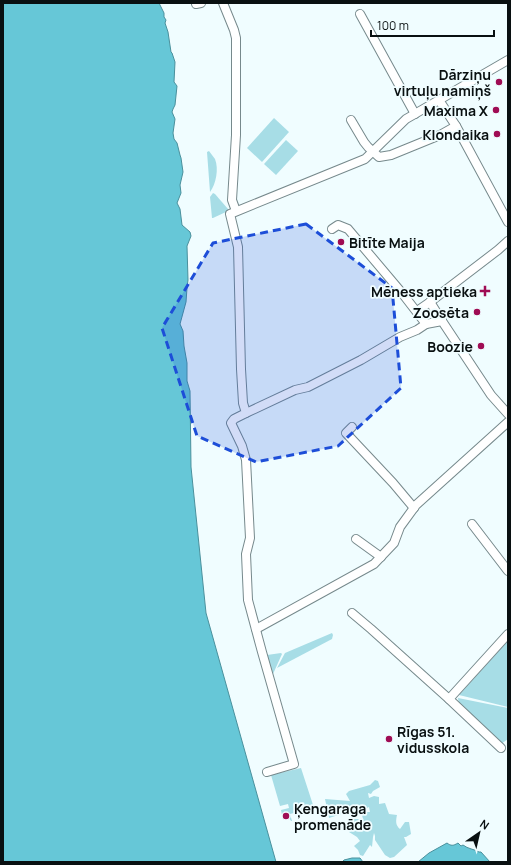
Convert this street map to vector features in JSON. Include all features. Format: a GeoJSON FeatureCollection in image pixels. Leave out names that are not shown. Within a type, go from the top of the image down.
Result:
{"type":"FeatureCollection","features":[{"type":"Feature","properties":{"kind":"street"},"geometry":{"type":"LineString","coordinates":[[223,3],[236,38],[236,135],[232,200],[236,211]]}},
{"type":"Feature","properties":{"kind":"street"},"geometry":{"type":"LineString","coordinates":[[360,14],[415,114]]}},
{"type":"Feature","properties":{"kind":"street"},"geometry":{"type":"LineString","coordinates":[[246,413],[243,403],[241,369],[238,247],[230,214],[365,159],[406,119],[508,60]]}},
{"type":"Feature","properties":{"kind":"street"},"geometry":{"type":"LineString","coordinates":[[439,100],[456,126],[508,222]]}},
{"type":"Feature","properties":{"kind":"street"},"geometry":{"type":"LineString","coordinates":[[351,120],[368,148],[379,157],[392,155],[440,135],[456,126]]}},
{"type":"Feature","properties":{"kind":"street"},"geometry":{"type":"LineString","coordinates":[[332,228],[338,225],[348,229],[426,324]]}},
{"type":"Feature","properties":{"kind":"street"},"geometry":{"type":"LineString","coordinates":[[416,311],[430,302],[508,241]]}},
{"type":"Feature","properties":{"kind":"street"},"geometry":{"type":"LineString","coordinates":[[430,302],[491,395],[508,414]]}},
{"type":"Feature","properties":{"kind":"street"},"geometry":{"type":"LineString","coordinates":[[267,772],[294,764],[248,600],[246,554],[250,538],[246,460],[242,446],[231,423],[234,419],[295,390],[308,387],[426,324],[442,321]]}},
{"type":"Feature","properties":{"kind":"street"},"geometry":{"type":"LineString","coordinates":[[256,629],[374,564],[394,543],[400,528],[414,508],[508,422]]}},
{"type":"Feature","properties":{"kind":"street"},"geometry":{"type":"LineString","coordinates":[[352,427],[346,433],[414,508]]}},
{"type":"Feature","properties":{"kind":"street"},"geometry":{"type":"LineString","coordinates":[[472,524],[508,571]]}},
{"type":"Feature","properties":{"kind":"street"},"geometry":{"type":"LineString","coordinates":[[356,539],[381,557]]}},
{"type":"Feature","properties":{"kind":"street"},"geometry":{"type":"LineString","coordinates":[[352,614],[371,629],[449,699],[501,748]]}},
{"type":"Feature","properties":{"kind":"street"},"geometry":{"type":"LineString","coordinates":[[449,699],[508,634]]}},
{"type":"Feature","properties":{"kind":"highlighted area"},"geometry":{"type":"Polygon","coordinates":[[[306,224],[392,288],[401,388],[338,446],[256,462],[197,436],[162,328],[213,243],[306,224]]]}},
{"type":"Feature","properties":{"kind":"shaded area"},"geometry":{"type":"Polygon","coordinates":[[[3,3],[159,3],[164,13],[171,52],[175,62],[174,82],[177,86],[175,105],[172,112],[175,119],[173,133],[181,158],[183,172],[180,185],[181,193],[177,203],[180,209],[182,225],[190,232],[191,236],[187,246],[188,280],[186,302],[180,324],[183,331],[187,363],[187,381],[190,391],[191,467],[206,613],[276,862],[3,862],[3,3]]]}},
{"type":"Feature","properties":{"kind":"shaded area"},"geometry":{"type":"Polygon","coordinates":[[[274,118],[289,132],[262,162],[247,148],[274,118]]]}},
{"type":"Feature","properties":{"kind":"shaded area"},"geometry":{"type":"Polygon","coordinates":[[[286,140],[298,151],[276,175],[264,164],[286,140]]]}},
{"type":"Feature","properties":{"kind":"shaded area"},"geometry":{"type":"Polygon","coordinates":[[[209,151],[215,159],[217,167],[215,181],[210,192],[207,152],[209,151]]]}},
{"type":"Feature","properties":{"kind":"shaded area"},"geometry":{"type":"Polygon","coordinates":[[[213,193],[228,209],[228,211],[212,218],[210,197],[213,193]]]}},
{"type":"Feature","properties":{"kind":"shaded area"},"geometry":{"type":"Polygon","coordinates":[[[332,633],[332,639],[277,668],[285,653],[332,633]]]}},
{"type":"Feature","properties":{"kind":"shaded area"},"geometry":{"type":"Polygon","coordinates":[[[508,641],[508,707],[459,695],[508,641]]]}},
{"type":"Feature","properties":{"kind":"shaded area"},"geometry":{"type":"Polygon","coordinates":[[[282,654],[273,674],[267,655],[282,654]]]}},
{"type":"Feature","properties":{"kind":"shaded area"},"geometry":{"type":"Polygon","coordinates":[[[458,698],[508,708],[508,739],[501,744],[459,705],[458,698]]]}},
{"type":"Feature","properties":{"kind":"shaded area"},"geometry":{"type":"Polygon","coordinates":[[[301,768],[314,808],[290,814],[291,821],[287,815],[282,815],[281,810],[289,808],[288,804],[280,806],[271,775],[301,768]]]}},
{"type":"Feature","properties":{"kind":"shaded area"},"geometry":{"type":"Polygon","coordinates":[[[375,780],[378,781],[380,787],[371,794],[368,793],[369,798],[374,796],[379,797],[379,804],[385,803],[389,814],[397,815],[396,821],[400,829],[405,822],[409,822],[411,834],[404,837],[407,845],[394,857],[390,858],[385,855],[375,840],[374,833],[372,847],[370,845],[363,856],[360,855],[354,846],[360,841],[349,832],[355,826],[354,819],[363,819],[362,815],[370,812],[369,807],[360,811],[357,811],[357,809],[329,818],[325,799],[350,801],[346,794],[349,791],[370,785],[375,780]]]}},
{"type":"Feature","properties":{"kind":"shaded area"},"geometry":{"type":"Polygon","coordinates":[[[447,843],[450,845],[455,845],[458,843],[461,846],[463,845],[481,852],[490,862],[418,862],[429,853],[447,843]]]}},
{"type":"Feature","properties":{"kind":"shaded area"},"geometry":{"type":"Polygon","coordinates":[[[352,858],[360,858],[363,862],[342,862],[352,858]]]}},
{"type":"Feature","properties":{"kind":"place","name":"Dārziņu virtuļu namiņš"},"geometry":{"type":"Point","coordinates":[499,82]}},
{"type":"Feature","properties":{"kind":"place","name":"Maxima X"},"geometry":{"type":"Point","coordinates":[496,110]}},
{"type":"Feature","properties":{"kind":"place","name":"Klondaika"},"geometry":{"type":"Point","coordinates":[497,134]}},
{"type":"Feature","properties":{"kind":"place","name":"Bitīte Maija"},"geometry":{"type":"Point","coordinates":[341,242]}},
{"type":"Feature","properties":{"kind":"place","name":"Mēness aptieka"},"geometry":{"type":"Point","coordinates":[485,291]}},
{"type":"Feature","properties":{"kind":"place","name":"Zoosēta"},"geometry":{"type":"Point","coordinates":[477,312]}},
{"type":"Feature","properties":{"kind":"place","name":"Boozie"},"geometry":{"type":"Point","coordinates":[481,346]}},
{"type":"Feature","properties":{"kind":"place","name":"Rīgas 51. vidusskola"},"geometry":{"type":"Point","coordinates":[389,739]}},
{"type":"Feature","properties":{"kind":"place","name":"Ķengaraga promenāde"},"geometry":{"type":"Point","coordinates":[286,816]}}]}
